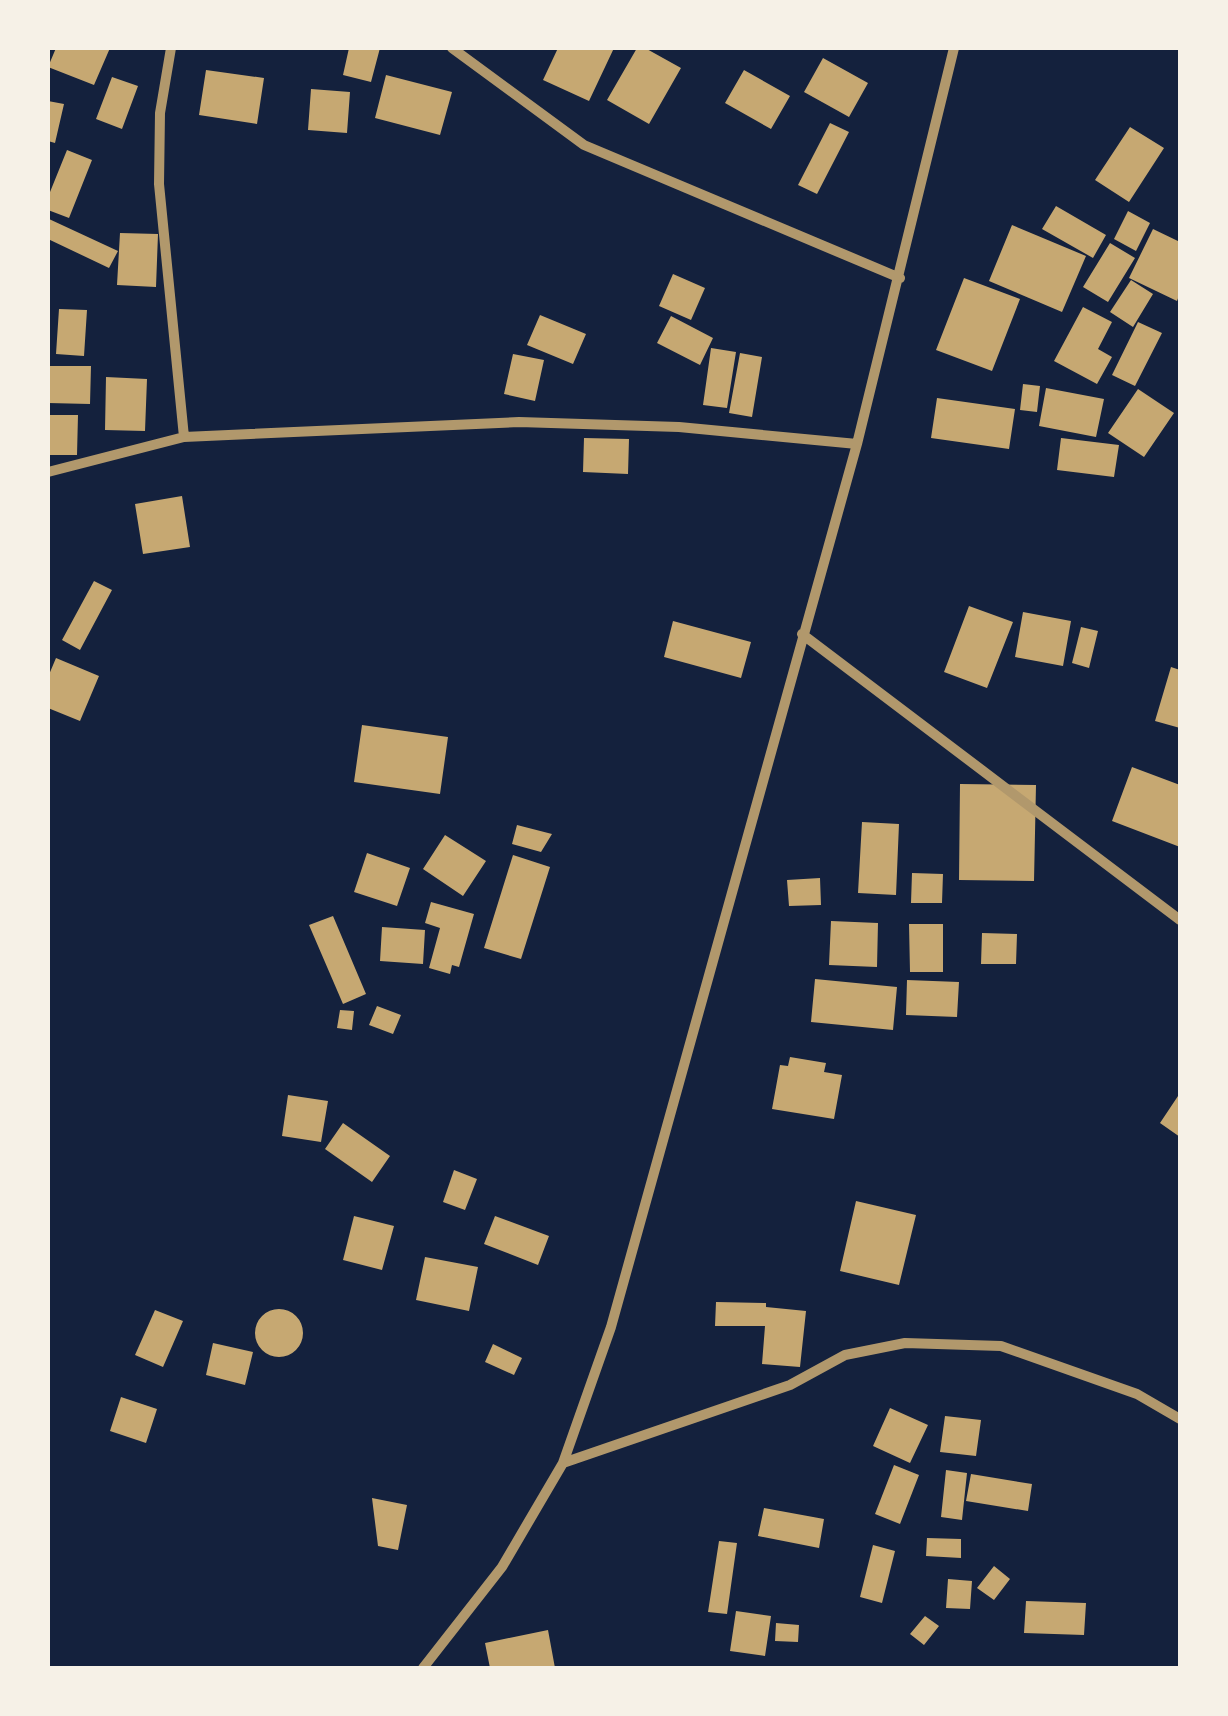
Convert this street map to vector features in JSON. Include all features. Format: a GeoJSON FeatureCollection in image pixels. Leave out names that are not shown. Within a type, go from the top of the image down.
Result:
{"type":"FeatureCollection","features":[{"type":"Feature","properties":{"kind":"street"},"geometry":{"type":"LineString","coordinates":[[171,48],[160,113],[159,184],[184,437]]}},
{"type":"Feature","properties":{"kind":"street"},"geometry":{"type":"LineString","coordinates":[[452,48],[584,145],[900,278]]}},
{"type":"Feature","properties":{"kind":"street"},"geometry":{"type":"LineString","coordinates":[[424,1668],[502,1567],[563,1463],[612,1327],[856,444],[954,48]]}},
{"type":"Feature","properties":{"kind":"street"},"geometry":{"type":"LineString","coordinates":[[48,472],[184,437],[519,422],[680,427],[856,444]]}},
{"type":"Feature","properties":{"kind":"street"},"geometry":{"type":"LineString","coordinates":[[802,634],[1180,920]]}},
{"type":"Feature","properties":{"kind":"street"},"geometry":{"type":"LineString","coordinates":[[563,1463],[790,1384],[846,1355],[905,1343],[1001,1346],[1137,1394],[1180,1418]]}},
{"type":"Feature","properties":{"kind":"building"},"geometry":{"type":"Polygon","coordinates":[[[56,48],[110,48],[94,85],[48,67],[56,48]]]}},
{"type":"Feature","properties":{"kind":"building"},"geometry":{"type":"Polygon","coordinates":[[[349,48],[380,48],[371,82],[343,75],[349,48]]]}},
{"type":"Feature","properties":{"kind":"building"},"geometry":{"type":"Polygon","coordinates":[[[558,48],[614,48],[589,101],[543,80],[558,48]]]}},
{"type":"Feature","properties":{"kind":"building"},"geometry":{"type":"Polygon","coordinates":[[[637,48],[645,48],[681,68],[649,124],[607,100],[637,48]]]}},
{"type":"Feature","properties":{"kind":"building"},"geometry":{"type":"Polygon","coordinates":[[[823,58],[868,83],[849,117],[804,92],[823,58]]]}},
{"type":"Feature","properties":{"kind":"building"},"geometry":{"type":"Polygon","coordinates":[[[206,70],[264,78],[257,124],[199,115],[206,70]]]}},
{"type":"Feature","properties":{"kind":"building"},"geometry":{"type":"Polygon","coordinates":[[[744,70],[790,96],[771,129],[725,103],[744,70]]]}},
{"type":"Feature","properties":{"kind":"building"},"geometry":{"type":"Polygon","coordinates":[[[386,75],[452,92],[440,135],[375,118],[386,75]]]}},
{"type":"Feature","properties":{"kind":"building"},"geometry":{"type":"Polygon","coordinates":[[[112,77],[138,86],[122,129],[96,119],[112,77]]]}},
{"type":"Feature","properties":{"kind":"building"},"geometry":{"type":"Polygon","coordinates":[[[311,89],[350,92],[347,133],[308,130],[311,89]]]}},
{"type":"Feature","properties":{"kind":"building"},"geometry":{"type":"Polygon","coordinates":[[[48,101],[64,104],[55,143],[48,141],[48,101]]]}},
{"type":"Feature","properties":{"kind":"building"},"geometry":{"type":"Polygon","coordinates":[[[830,123],[849,132],[817,194],[798,185],[830,123]]]}},
{"type":"Feature","properties":{"kind":"building"},"geometry":{"type":"Polygon","coordinates":[[[1130,127],[1164,148],[1129,202],[1095,180],[1130,127]]]}},
{"type":"Feature","properties":{"kind":"building"},"geometry":{"type":"Polygon","coordinates":[[[67,150],[92,160],[69,218],[48,210],[48,197],[67,150]]]}},
{"type":"Feature","properties":{"kind":"building"},"geometry":{"type":"Polygon","coordinates":[[[1056,206],[1106,235],[1093,258],[1042,229],[1056,206]]]}},
{"type":"Feature","properties":{"kind":"building"},"geometry":{"type":"Polygon","coordinates":[[[1128,211],[1150,223],[1136,251],[1114,239],[1128,211]]]}},
{"type":"Feature","properties":{"kind":"building"},"geometry":{"type":"Polygon","coordinates":[[[49,219],[118,251],[109,268],[48,239],[49,219]]]}},
{"type":"Feature","properties":{"kind":"building"},"geometry":{"type":"Polygon","coordinates":[[[1012,225],[1086,256],[1062,312],[989,281],[1012,225]]]}},
{"type":"Feature","properties":{"kind":"building"},"geometry":{"type":"Polygon","coordinates":[[[1153,229],[1180,242],[1177,301],[1129,278],[1153,229]]]}},
{"type":"Feature","properties":{"kind":"building"},"geometry":{"type":"Polygon","coordinates":[[[120,233],[158,234],[156,287],[117,285],[120,233]]]}},
{"type":"Feature","properties":{"kind":"building"},"geometry":{"type":"Polygon","coordinates":[[[1110,243],[1135,258],[1108,302],[1083,287],[1110,243]]]}},
{"type":"Feature","properties":{"kind":"building"},"geometry":{"type":"Polygon","coordinates":[[[673,274],[705,288],[691,320],[659,306],[673,274]]]}},
{"type":"Feature","properties":{"kind":"building"},"geometry":{"type":"Polygon","coordinates":[[[964,278],[1020,299],[992,371],[936,350],[964,278]]]}},
{"type":"Feature","properties":{"kind":"building"},"geometry":{"type":"Polygon","coordinates":[[[1131,280],[1153,294],[1133,327],[1110,312],[1131,280]]]}},
{"type":"Feature","properties":{"kind":"building"},"geometry":{"type":"Polygon","coordinates":[[[1083,307],[1112,322],[1098,349],[1112,357],[1097,384],[1054,361],[1083,307]]]}},
{"type":"Feature","properties":{"kind":"building"},"geometry":{"type":"Polygon","coordinates":[[[59,309],[87,310],[84,356],[56,354],[59,309]]]}},
{"type":"Feature","properties":{"kind":"building"},"geometry":{"type":"Polygon","coordinates":[[[540,315],[586,334],[573,364],[527,345],[540,315]]]}},
{"type":"Feature","properties":{"kind":"building"},"geometry":{"type":"Polygon","coordinates":[[[671,316],[713,338],[700,365],[657,343],[671,316]]]}},
{"type":"Feature","properties":{"kind":"building"},"geometry":{"type":"Polygon","coordinates":[[[1138,322],[1162,333],[1135,386],[1112,375],[1138,322]]]}},
{"type":"Feature","properties":{"kind":"building"},"geometry":{"type":"Polygon","coordinates":[[[711,348],[736,352],[727,408],[703,405],[711,348]]]}},
{"type":"Feature","properties":{"kind":"building"},"geometry":{"type":"Polygon","coordinates":[[[740,353],[762,357],[752,417],[729,413],[740,353]]]}},
{"type":"Feature","properties":{"kind":"building"},"geometry":{"type":"Polygon","coordinates":[[[513,354],[544,360],[535,401],[504,394],[513,354]]]}},
{"type":"Feature","properties":{"kind":"building"},"geometry":{"type":"Polygon","coordinates":[[[48,366],[91,366],[90,404],[48,403],[48,366]]]}},
{"type":"Feature","properties":{"kind":"building"},"geometry":{"type":"Polygon","coordinates":[[[106,377],[147,379],[145,431],[105,430],[106,377]]]}},
{"type":"Feature","properties":{"kind":"building"},"geometry":{"type":"Polygon","coordinates":[[[1023,384],[1040,386],[1037,412],[1020,410],[1023,384]]]}},
{"type":"Feature","properties":{"kind":"building"},"geometry":{"type":"Polygon","coordinates":[[[1046,388],[1104,399],[1096,437],[1039,426],[1046,388]]]}},
{"type":"Feature","properties":{"kind":"building"},"geometry":{"type":"Polygon","coordinates":[[[1138,389],[1174,413],[1144,457],[1108,433],[1138,389]]]}},
{"type":"Feature","properties":{"kind":"building"},"geometry":{"type":"Polygon","coordinates":[[[937,398],[1015,409],[1009,449],[931,438],[937,398]]]}},
{"type":"Feature","properties":{"kind":"building"},"geometry":{"type":"Polygon","coordinates":[[[48,415],[78,415],[77,455],[48,455],[48,415]]]}},
{"type":"Feature","properties":{"kind":"building"},"geometry":{"type":"Polygon","coordinates":[[[584,438],[629,439],[628,474],[583,472],[584,438]]]}},
{"type":"Feature","properties":{"kind":"building"},"geometry":{"type":"Polygon","coordinates":[[[1061,438],[1119,445],[1114,477],[1057,470],[1061,438]]]}},
{"type":"Feature","properties":{"kind":"building"},"geometry":{"type":"Polygon","coordinates":[[[182,496],[190,547],[143,554],[135,504],[182,496]]]}},
{"type":"Feature","properties":{"kind":"building"},"geometry":{"type":"Polygon","coordinates":[[[94,581],[112,590],[80,650],[62,640],[94,581]]]}},
{"type":"Feature","properties":{"kind":"building"},"geometry":{"type":"Polygon","coordinates":[[[969,606],[1013,622],[987,688],[944,672],[969,606]]]}},
{"type":"Feature","properties":{"kind":"building"},"geometry":{"type":"Polygon","coordinates":[[[1023,612],[1071,621],[1063,666],[1015,657],[1023,612]]]}},
{"type":"Feature","properties":{"kind":"building"},"geometry":{"type":"Polygon","coordinates":[[[673,621],[751,642],[741,678],[664,657],[673,621]]]}},
{"type":"Feature","properties":{"kind":"building"},"geometry":{"type":"Polygon","coordinates":[[[1081,627],[1098,631],[1089,668],[1072,663],[1081,627]]]}},
{"type":"Feature","properties":{"kind":"building"},"geometry":{"type":"Polygon","coordinates":[[[56,658],[99,676],[80,721],[48,708],[48,677],[56,658]]]}},
{"type":"Feature","properties":{"kind":"building"},"geometry":{"type":"Polygon","coordinates":[[[1171,667],[1180,670],[1180,728],[1155,721],[1171,667]]]}},
{"type":"Feature","properties":{"kind":"building"},"geometry":{"type":"Polygon","coordinates":[[[362,725],[448,737],[440,794],[354,782],[362,725]]]}},
{"type":"Feature","properties":{"kind":"building"},"geometry":{"type":"Polygon","coordinates":[[[1132,767],[1180,785],[1180,847],[1112,821],[1132,767]]]}},
{"type":"Feature","properties":{"kind":"building"},"geometry":{"type":"Polygon","coordinates":[[[960,784],[1036,785],[1034,881],[959,880],[960,784]]]}},
{"type":"Feature","properties":{"kind":"building"},"geometry":{"type":"Polygon","coordinates":[[[862,822],[899,824],[896,895],[858,893],[862,822]]]}},
{"type":"Feature","properties":{"kind":"building"},"geometry":{"type":"Polygon","coordinates":[[[517,825],[552,834],[541,852],[512,844],[517,825]]]}},
{"type":"Feature","properties":{"kind":"building"},"geometry":{"type":"Polygon","coordinates":[[[445,835],[486,861],[463,896],[423,869],[445,835]]]}},
{"type":"Feature","properties":{"kind":"building"},"geometry":{"type":"Polygon","coordinates":[[[367,853],[410,868],[397,906],[354,892],[367,853]]]}},
{"type":"Feature","properties":{"kind":"building"},"geometry":{"type":"Polygon","coordinates":[[[513,855],[550,867],[521,959],[484,948],[513,855]]]}},
{"type":"Feature","properties":{"kind":"building"},"geometry":{"type":"Polygon","coordinates":[[[912,873],[943,874],[942,903],[911,903],[912,873]]]}},
{"type":"Feature","properties":{"kind":"building"},"geometry":{"type":"Polygon","coordinates":[[[820,878],[821,905],[789,906],[787,880],[820,878]]]}},
{"type":"Feature","properties":{"kind":"building"},"geometry":{"type":"Polygon","coordinates":[[[431,902],[474,914],[459,967],[452,965],[450,974],[429,968],[440,928],[425,923],[431,902]]]}},
{"type":"Feature","properties":{"kind":"building"},"geometry":{"type":"Polygon","coordinates":[[[333,916],[366,994],[343,1004],[309,925],[333,916]]]}},
{"type":"Feature","properties":{"kind":"building"},"geometry":{"type":"Polygon","coordinates":[[[831,921],[878,923],[877,967],[829,965],[831,921]]]}},
{"type":"Feature","properties":{"kind":"building"},"geometry":{"type":"Polygon","coordinates":[[[909,924],[943,924],[943,972],[910,972],[909,924]]]}},
{"type":"Feature","properties":{"kind":"building"},"geometry":{"type":"Polygon","coordinates":[[[382,927],[425,930],[423,964],[380,961],[382,927]]]}},
{"type":"Feature","properties":{"kind":"building"},"geometry":{"type":"Polygon","coordinates":[[[982,933],[1017,934],[1016,964],[981,964],[982,933]]]}},
{"type":"Feature","properties":{"kind":"building"},"geometry":{"type":"Polygon","coordinates":[[[815,979],[897,987],[893,1030],[811,1022],[815,979]]]}},
{"type":"Feature","properties":{"kind":"building"},"geometry":{"type":"Polygon","coordinates":[[[907,980],[959,982],[957,1017],[906,1015],[907,980]]]}},
{"type":"Feature","properties":{"kind":"building"},"geometry":{"type":"Polygon","coordinates":[[[377,1006],[401,1015],[393,1034],[369,1025],[377,1006]]]}},
{"type":"Feature","properties":{"kind":"building"},"geometry":{"type":"Polygon","coordinates":[[[340,1010],[354,1011],[352,1030],[337,1028],[340,1010]]]}},
{"type":"Feature","properties":{"kind":"building"},"geometry":{"type":"Polygon","coordinates":[[[790,1057],[826,1063],[824,1072],[842,1075],[834,1119],[772,1109],[780,1065],[788,1066],[790,1057]]]}},
{"type":"Feature","properties":{"kind":"building"},"geometry":{"type":"Polygon","coordinates":[[[1180,1093],[1180,1137],[1160,1123],[1180,1093]]]}},
{"type":"Feature","properties":{"kind":"building"},"geometry":{"type":"Polygon","coordinates":[[[288,1095],[328,1101],[321,1142],[282,1136],[288,1095]]]}},
{"type":"Feature","properties":{"kind":"building"},"geometry":{"type":"Polygon","coordinates":[[[343,1123],[390,1156],[372,1182],[325,1149],[343,1123]]]}},
{"type":"Feature","properties":{"kind":"building"},"geometry":{"type":"Polygon","coordinates":[[[454,1170],[477,1179],[465,1210],[443,1202],[454,1170]]]}},
{"type":"Feature","properties":{"kind":"building"},"geometry":{"type":"Polygon","coordinates":[[[856,1201],[916,1215],[899,1285],[840,1271],[856,1201]]]}},
{"type":"Feature","properties":{"kind":"building"},"geometry":{"type":"Polygon","coordinates":[[[354,1216],[394,1226],[382,1270],[343,1260],[354,1216]]]}},
{"type":"Feature","properties":{"kind":"building"},"geometry":{"type":"Polygon","coordinates":[[[495,1216],[549,1236],[538,1265],[484,1244],[495,1216]]]}},
{"type":"Feature","properties":{"kind":"building"},"geometry":{"type":"Polygon","coordinates":[[[425,1257],[478,1267],[469,1311],[416,1300],[425,1257]]]}},
{"type":"Feature","properties":{"kind":"building"},"geometry":{"type":"Polygon","coordinates":[[[716,1302],[766,1303],[766,1307],[806,1311],[800,1367],[762,1364],[765,1326],[715,1326],[716,1302]]]}},
{"type":"Feature","properties":{"kind":"building"},"geometry":{"type":"Polygon","coordinates":[[[279,1309],[296,1316],[303,1333],[296,1350],[279,1357],[262,1350],[255,1333],[262,1316],[279,1309]]]}},
{"type":"Feature","properties":{"kind":"building"},"geometry":{"type":"Polygon","coordinates":[[[155,1310],[183,1321],[163,1367],[135,1355],[155,1310]]]}},
{"type":"Feature","properties":{"kind":"building"},"geometry":{"type":"Polygon","coordinates":[[[213,1343],[253,1352],[245,1385],[206,1375],[213,1343]]]}},
{"type":"Feature","properties":{"kind":"building"},"geometry":{"type":"Polygon","coordinates":[[[493,1344],[522,1358],[514,1375],[485,1362],[493,1344]]]}},
{"type":"Feature","properties":{"kind":"building"},"geometry":{"type":"Polygon","coordinates":[[[121,1397],[157,1409],[146,1443],[110,1431],[121,1397]]]}},
{"type":"Feature","properties":{"kind":"building"},"geometry":{"type":"Polygon","coordinates":[[[890,1408],[928,1425],[910,1463],[873,1446],[890,1408]]]}},
{"type":"Feature","properties":{"kind":"building"},"geometry":{"type":"Polygon","coordinates":[[[945,1416],[981,1420],[976,1456],[940,1452],[945,1416]]]}},
{"type":"Feature","properties":{"kind":"building"},"geometry":{"type":"Polygon","coordinates":[[[894,1465],[919,1475],[900,1524],[875,1514],[894,1465]]]}},
{"type":"Feature","properties":{"kind":"building"},"geometry":{"type":"Polygon","coordinates":[[[946,1470],[967,1473],[962,1520],[941,1517],[946,1470]]]}},
{"type":"Feature","properties":{"kind":"building"},"geometry":{"type":"Polygon","coordinates":[[[971,1474],[1032,1484],[1028,1511],[966,1501],[971,1474]]]}},
{"type":"Feature","properties":{"kind":"building"},"geometry":{"type":"Polygon","coordinates":[[[372,1498],[407,1505],[398,1550],[378,1546],[372,1498]]]}},
{"type":"Feature","properties":{"kind":"building"},"geometry":{"type":"Polygon","coordinates":[[[764,1508],[824,1519],[819,1548],[758,1536],[764,1508]]]}},
{"type":"Feature","properties":{"kind":"building"},"geometry":{"type":"Polygon","coordinates":[[[927,1538],[961,1539],[961,1558],[926,1556],[927,1538]]]}},
{"type":"Feature","properties":{"kind":"building"},"geometry":{"type":"Polygon","coordinates":[[[719,1541],[737,1543],[727,1614],[708,1612],[719,1541]]]}},
{"type":"Feature","properties":{"kind":"building"},"geometry":{"type":"Polygon","coordinates":[[[873,1545],[895,1551],[882,1603],[860,1597],[873,1545]]]}},
{"type":"Feature","properties":{"kind":"building"},"geometry":{"type":"Polygon","coordinates":[[[994,1566],[1010,1579],[994,1600],[977,1588],[994,1566]]]}},
{"type":"Feature","properties":{"kind":"building"},"geometry":{"type":"Polygon","coordinates":[[[948,1579],[972,1581],[970,1609],[946,1608],[948,1579]]]}},
{"type":"Feature","properties":{"kind":"building"},"geometry":{"type":"Polygon","coordinates":[[[1026,1601],[1086,1603],[1084,1635],[1024,1633],[1026,1601]]]}},
{"type":"Feature","properties":{"kind":"building"},"geometry":{"type":"Polygon","coordinates":[[[736,1611],[771,1616],[765,1656],[730,1651],[736,1611]]]}},
{"type":"Feature","properties":{"kind":"building"},"geometry":{"type":"Polygon","coordinates":[[[925,1616],[939,1626],[924,1645],[910,1634],[925,1616]]]}},
{"type":"Feature","properties":{"kind":"building"},"geometry":{"type":"Polygon","coordinates":[[[776,1623],[799,1625],[798,1642],[775,1641],[776,1623]]]}},
{"type":"Feature","properties":{"kind":"building"},"geometry":{"type":"Polygon","coordinates":[[[548,1630],[555,1668],[490,1668],[485,1643],[548,1630]]]}}]}
